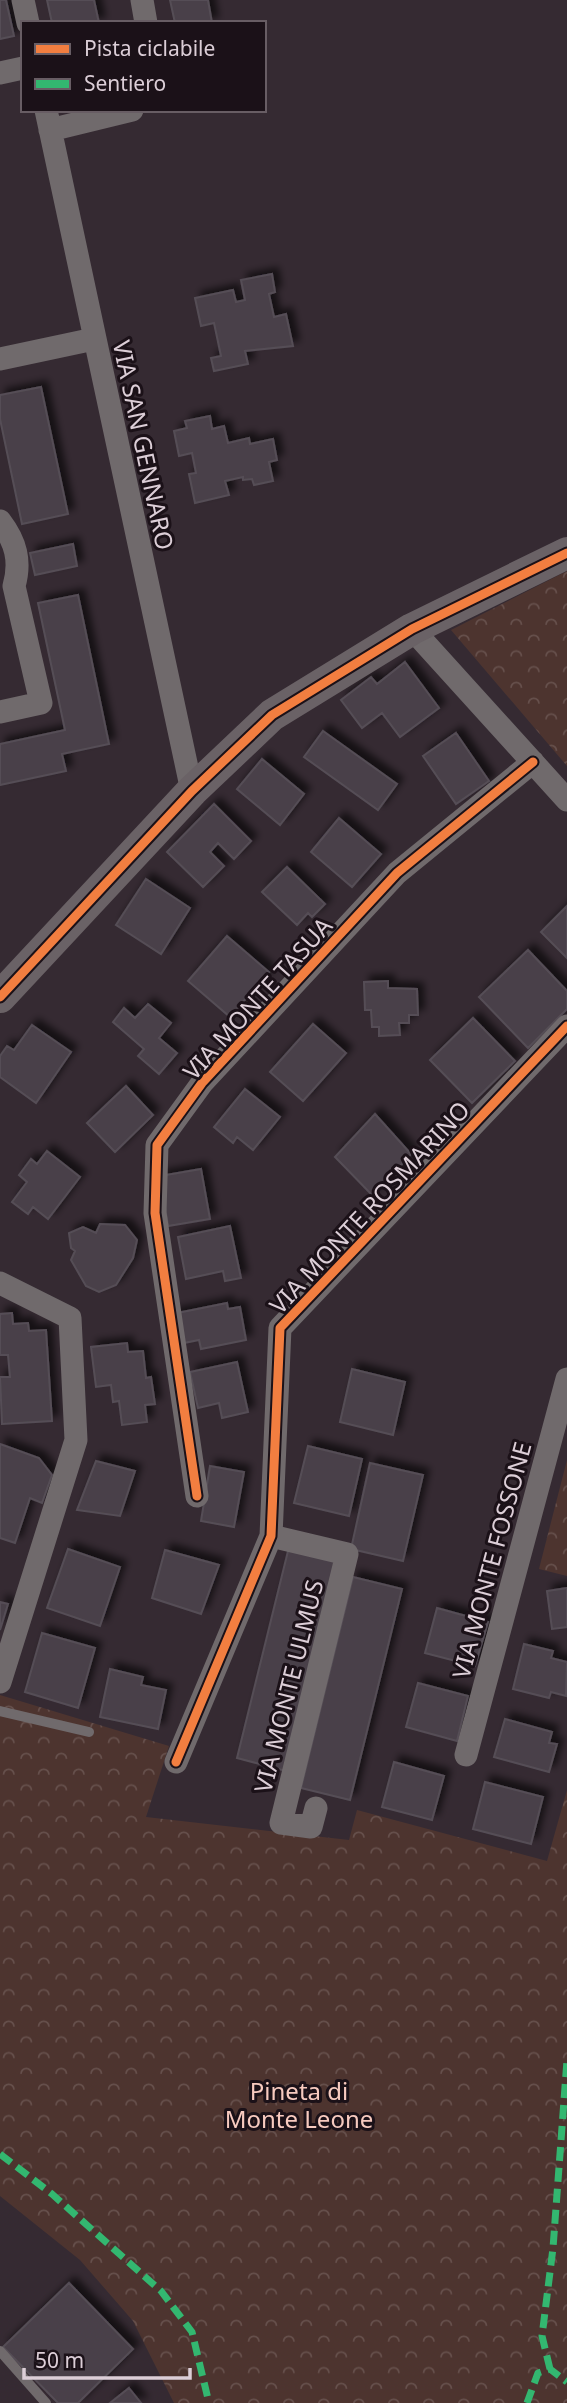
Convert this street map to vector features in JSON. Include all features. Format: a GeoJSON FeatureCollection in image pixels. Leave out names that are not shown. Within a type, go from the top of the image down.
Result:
{"type":"FeatureCollection","features":[{"type":"Feature","properties":{"kind":"street"},"geometry":{"type":"LineString","coordinates":[[23,0],[28,21]]}},
{"type":"Feature","properties":{"kind":"street"},"geometry":{"type":"LineString","coordinates":[[142,0],[146,21]]}},
{"type":"Feature","properties":{"kind":"street"},"geometry":{"type":"LineString","coordinates":[[0,73],[21,68]]}},
{"type":"Feature","properties":{"kind":"street"},"geometry":{"type":"LineString","coordinates":[[48,120],[115,112]]}},
{"type":"Feature","properties":{"kind":"street","name":"VIA SAN GENNARO"},"geometry":{"type":"LineString","coordinates":[[48,120],[192,791]]}},
{"type":"Feature","properties":{"kind":"street"},"geometry":{"type":"LineString","coordinates":[[0,359],[94,339]]}},
{"type":"Feature","properties":{"kind":"street"},"geometry":{"type":"LineString","coordinates":[[0,521],[14,538],[19,569],[14,586],[41,703],[0,712]]}},
{"type":"Feature","properties":{"kind":"street"},"geometry":{"type":"LineString","coordinates":[[0,997],[192,791],[272,715],[412,629],[567,553]]}},
{"type":"Feature","properties":{"kind":"street"},"geometry":{"type":"LineString","coordinates":[[412,629],[567,800]]}},
{"type":"Feature","properties":{"kind":"street","name":"VIA MONTE TASUA"},"geometry":{"type":"LineString","coordinates":[[197,1496],[155,1213],[158,1145],[202,1083],[397,873],[533,762]]}},
{"type":"Feature","properties":{"kind":"street","name":"VIA MONTE ROSMARINO"},"geometry":{"type":"LineString","coordinates":[[176,1762],[271,1536],[280,1328],[567,1026]]}},
{"type":"Feature","properties":{"kind":"street"},"geometry":{"type":"LineString","coordinates":[[0,1283],[70,1318],[76,1440],[0,1682]]}},
{"type":"Feature","properties":{"kind":"street","name":"VIA MONTE FOSSONE"},"geometry":{"type":"LineString","coordinates":[[466,1755],[567,1379]]}},
{"type":"Feature","properties":{"kind":"street","name":"VIA MONTE ULMUS"},"geometry":{"type":"LineString","coordinates":[[271,1536],[348,1554],[281,1823],[312,1827],[316,1808]]}},
{"type":"Feature","properties":{"kind":"lane"},"geometry":{"type":"LineString","coordinates":[[0,1710],[89,1732]]}},
{"type":"Feature","properties":{"kind":"lane"},"geometry":{"type":"LineString","coordinates":[[0,2351],[46,2403]]}},
{"type":"Feature","properties":{"kind":"green space"},"geometry":{"type":"Polygon","coordinates":[[[567,571],[567,766],[451,630],[567,571]]]}},
{"type":"Feature","properties":{"kind":"green space"},"geometry":{"type":"Polygon","coordinates":[[[567,1460],[567,1576],[539,1569],[567,1460]]]}},
{"type":"Feature","properties":{"kind":"green space","name":"Pineta di Monte Leone"},"geometry":{"type":"Polygon","coordinates":[[[0,1695],[169,1746],[146,1817],[349,1840],[357,1810],[547,1861],[567,1790],[567,2403],[174,2403],[133,2321],[80,2260],[0,2196],[0,1695]]]}},
{"type":"Feature","properties":{"kind":"building"},"geometry":{"type":"Polygon","coordinates":[[[0,0],[6,0],[14,36],[0,39],[0,0]]]}},
{"type":"Feature","properties":{"kind":"building"},"geometry":{"type":"Polygon","coordinates":[[[47,0],[94,0],[99,21],[52,21],[47,0]]]}},
{"type":"Feature","properties":{"kind":"building"},"geometry":{"type":"Polygon","coordinates":[[[170,0],[208,0],[212,21],[175,21],[170,0]]]}},
{"type":"Feature","properties":{"kind":"building"},"geometry":{"type":"Polygon","coordinates":[[[272,274],[275,292],[269,294],[274,317],[286,314],[293,346],[245,351],[248,364],[214,371],[211,358],[221,356],[214,323],[201,326],[195,298],[233,290],[236,302],[245,300],[241,280],[272,274]]]}},
{"type":"Feature","properties":{"kind":"building"},"geometry":{"type":"Polygon","coordinates":[[[41,387],[68,514],[22,524],[0,419],[0,395],[41,387]]]}},
{"type":"Feature","properties":{"kind":"building"},"geometry":{"type":"Polygon","coordinates":[[[210,416],[212,429],[224,426],[228,443],[249,438],[250,444],[273,439],[277,460],[269,462],[273,481],[254,485],[252,479],[243,480],[243,477],[225,481],[229,495],[195,503],[189,474],[196,473],[192,453],[179,456],[174,431],[187,428],[185,421],[210,416]]]}},
{"type":"Feature","properties":{"kind":"building"},"geometry":{"type":"Polygon","coordinates":[[[73,544],[77,566],[35,575],[30,553],[73,544]]]}},
{"type":"Feature","properties":{"kind":"building"},"geometry":{"type":"Polygon","coordinates":[[[78,595],[109,744],[62,754],[66,771],[0,785],[0,744],[65,730],[38,603],[78,595]]]}},
{"type":"Feature","properties":{"kind":"building"},"geometry":{"type":"Polygon","coordinates":[[[405,662],[439,708],[400,737],[382,713],[362,728],[341,700],[371,677],[377,684],[405,662]]]}},
{"type":"Feature","properties":{"kind":"building"},"geometry":{"type":"Polygon","coordinates":[[[323,731],[397,784],[378,810],[304,757],[323,731]]]}},
{"type":"Feature","properties":{"kind":"building"},"geometry":{"type":"Polygon","coordinates":[[[456,733],[489,781],[456,804],[423,756],[456,733]]]}},
{"type":"Feature","properties":{"kind":"building"},"geometry":{"type":"Polygon","coordinates":[[[262,759],[304,794],[280,825],[237,789],[262,759]]]}},
{"type":"Feature","properties":{"kind":"building"},"geometry":{"type":"Polygon","coordinates":[[[214,804],[251,841],[234,859],[218,843],[210,852],[224,866],[203,887],[167,852],[214,804]]]}},
{"type":"Feature","properties":{"kind":"building"},"geometry":{"type":"Polygon","coordinates":[[[339,818],[381,854],[352,887],[311,852],[339,818]]]}},
{"type":"Feature","properties":{"kind":"building"},"geometry":{"type":"Polygon","coordinates":[[[287,867],[325,904],[312,917],[308,913],[297,925],[262,892],[287,867]]]}},
{"type":"Feature","properties":{"kind":"building"},"geometry":{"type":"Polygon","coordinates":[[[146,879],[190,908],[161,954],[116,925],[146,879]]]}},
{"type":"Feature","properties":{"kind":"building"},"geometry":{"type":"Polygon","coordinates":[[[567,906],[567,958],[541,932],[567,906]]]}},
{"type":"Feature","properties":{"kind":"building"},"geometry":{"type":"Polygon","coordinates":[[[227,936],[269,972],[230,1017],[188,981],[227,936]]]}},
{"type":"Feature","properties":{"kind":"building"},"geometry":{"type":"Polygon","coordinates":[[[528,950],[567,991],[567,1009],[528,1048],[479,997],[528,950]]]}},
{"type":"Feature","properties":{"kind":"building"},"geometry":{"type":"Polygon","coordinates":[[[388,981],[388,988],[417,989],[418,1015],[409,1015],[409,1023],[399,1023],[400,1035],[379,1036],[379,1027],[372,1027],[371,1010],[365,1010],[364,982],[388,981]]]}},
{"type":"Feature","properties":{"kind":"building"},"geometry":{"type":"Polygon","coordinates":[[[148,1004],[171,1023],[159,1038],[177,1053],[159,1074],[138,1056],[144,1049],[113,1022],[124,1008],[135,1018],[148,1004]]]}},
{"type":"Feature","properties":{"kind":"building"},"geometry":{"type":"Polygon","coordinates":[[[473,1018],[515,1061],[472,1103],[430,1060],[473,1018]]]}},
{"type":"Feature","properties":{"kind":"building"},"geometry":{"type":"Polygon","coordinates":[[[313,1024],[346,1053],[303,1101],[270,1072],[313,1024]]]}},
{"type":"Feature","properties":{"kind":"building"},"geometry":{"type":"Polygon","coordinates":[[[32,1025],[71,1052],[36,1103],[0,1077],[0,1056],[7,1046],[14,1050],[32,1025]]]}},
{"type":"Feature","properties":{"kind":"building"},"geometry":{"type":"Polygon","coordinates":[[[126,1086],[153,1115],[115,1152],[87,1123],[126,1086]]]}},
{"type":"Feature","properties":{"kind":"building"},"geometry":{"type":"Polygon","coordinates":[[[245,1089],[280,1117],[253,1150],[237,1137],[233,1143],[214,1127],[245,1089]]]}},
{"type":"Feature","properties":{"kind":"building"},"geometry":{"type":"Polygon","coordinates":[[[375,1114],[411,1154],[373,1196],[335,1157],[375,1114]]]}},
{"type":"Feature","properties":{"kind":"building"},"geometry":{"type":"Polygon","coordinates":[[[47,1151],[80,1177],[48,1219],[33,1207],[28,1214],[12,1202],[27,1182],[19,1175],[31,1159],[37,1164],[47,1151]]]}},
{"type":"Feature","properties":{"kind":"building"},"geometry":{"type":"Polygon","coordinates":[[[201,1169],[210,1219],[168,1226],[160,1176],[201,1169]]]}},
{"type":"Feature","properties":{"kind":"building"},"geometry":{"type":"Polygon","coordinates":[[[100,1224],[125,1225],[137,1240],[133,1258],[116,1285],[99,1292],[86,1286],[71,1260],[75,1251],[71,1248],[69,1233],[83,1227],[96,1233],[100,1224]]]}},
{"type":"Feature","properties":{"kind":"building"},"geometry":{"type":"Polygon","coordinates":[[[230,1226],[241,1278],[225,1281],[223,1271],[186,1279],[178,1237],[230,1226]]]}},
{"type":"Feature","properties":{"kind":"building"},"geometry":{"type":"Polygon","coordinates":[[[227,1303],[228,1309],[240,1307],[246,1340],[201,1349],[199,1340],[179,1344],[172,1314],[227,1303]]]}},
{"type":"Feature","properties":{"kind":"building"},"geometry":{"type":"Polygon","coordinates":[[[12,1313],[13,1324],[28,1323],[29,1331],[46,1330],[52,1421],[2,1424],[0,1377],[10,1377],[8,1355],[0,1355],[0,1314],[12,1313]]]}},
{"type":"Feature","properties":{"kind":"building"},"geometry":{"type":"Polygon","coordinates":[[[127,1343],[128,1352],[143,1351],[146,1378],[151,1377],[155,1404],[145,1405],[147,1422],[122,1425],[119,1401],[113,1402],[111,1385],[96,1387],[91,1347],[127,1343]]]}},
{"type":"Feature","properties":{"kind":"building"},"geometry":{"type":"Polygon","coordinates":[[[237,1362],[248,1412],[222,1418],[219,1403],[198,1408],[190,1372],[237,1362]]]}},
{"type":"Feature","properties":{"kind":"building"},"geometry":{"type":"Polygon","coordinates":[[[352,1369],[405,1382],[393,1435],[340,1422],[352,1369]]]}},
{"type":"Feature","properties":{"kind":"building"},"geometry":{"type":"Polygon","coordinates":[[[0,1444],[39,1458],[52,1475],[42,1503],[30,1498],[15,1543],[0,1538],[0,1444]]]}},
{"type":"Feature","properties":{"kind":"building"},"geometry":{"type":"Polygon","coordinates":[[[308,1446],[362,1459],[349,1516],[294,1503],[308,1446]]]}},
{"type":"Feature","properties":{"kind":"building"},"geometry":{"type":"Polygon","coordinates":[[[96,1461],[135,1471],[120,1516],[77,1510],[96,1461]]]}},
{"type":"Feature","properties":{"kind":"building"},"geometry":{"type":"Polygon","coordinates":[[[370,1463],[423,1475],[403,1561],[351,1549],[370,1463]]]}},
{"type":"Feature","properties":{"kind":"building"},"geometry":{"type":"Polygon","coordinates":[[[210,1466],[244,1472],[234,1527],[201,1521],[210,1466]]]}},
{"type":"Feature","properties":{"kind":"building"},"geometry":{"type":"Polygon","coordinates":[[[289,1547],[338,1559],[286,1771],[237,1758],[289,1547]]]}},
{"type":"Feature","properties":{"kind":"building"},"geometry":{"type":"Polygon","coordinates":[[[68,1549],[120,1567],[100,1626],[47,1608],[68,1549]]]}},
{"type":"Feature","properties":{"kind":"building"},"geometry":{"type":"Polygon","coordinates":[[[165,1550],[219,1565],[201,1614],[152,1598],[165,1550]]]}},
{"type":"Feature","properties":{"kind":"building"},"geometry":{"type":"Polygon","coordinates":[[[353,1577],[402,1589],[350,1800],[301,1788],[353,1577]]]}},
{"type":"Feature","properties":{"kind":"building"},"geometry":{"type":"Polygon","coordinates":[[[567,1588],[567,1627],[552,1629],[547,1591],[567,1588]]]}},
{"type":"Feature","properties":{"kind":"building"},"geometry":{"type":"Polygon","coordinates":[[[0,1602],[8,1604],[0,1630],[0,1602]]]}},
{"type":"Feature","properties":{"kind":"building"},"geometry":{"type":"Polygon","coordinates":[[[437,1608],[488,1622],[475,1666],[425,1653],[437,1608]]]}},
{"type":"Feature","properties":{"kind":"building"},"geometry":{"type":"Polygon","coordinates":[[[42,1633],[95,1648],[78,1708],[25,1692],[42,1633]]]}},
{"type":"Feature","properties":{"kind":"building"},"geometry":{"type":"Polygon","coordinates":[[[524,1644],[553,1651],[551,1658],[567,1662],[566,1696],[551,1692],[549,1698],[513,1689],[524,1644]]]}},
{"type":"Feature","properties":{"kind":"building"},"geometry":{"type":"Polygon","coordinates":[[[110,1669],[143,1677],[141,1685],[166,1690],[158,1729],[100,1717],[110,1669]]]}},
{"type":"Feature","properties":{"kind":"building"},"geometry":{"type":"Polygon","coordinates":[[[418,1683],[468,1696],[457,1741],[406,1727],[418,1683]]]}},
{"type":"Feature","properties":{"kind":"building"},"geometry":{"type":"Polygon","coordinates":[[[505,1719],[552,1732],[549,1743],[557,1744],[549,1772],[494,1757],[505,1719]]]}},
{"type":"Feature","properties":{"kind":"building"},"geometry":{"type":"Polygon","coordinates":[[[394,1762],[444,1776],[432,1820],[382,1807],[394,1762]]]}},
{"type":"Feature","properties":{"kind":"building"},"geometry":{"type":"Polygon","coordinates":[[[485,1782],[543,1797],[531,1844],[473,1829],[485,1782]]]}},
{"type":"Feature","properties":{"kind":"building"},"geometry":{"type":"Polygon","coordinates":[[[69,2283],[133,2349],[78,2403],[58,2403],[3,2347],[69,2283]]]}},
{"type":"Feature","properties":{"kind":"building"},"geometry":{"type":"Polygon","coordinates":[[[129,2388],[141,2403],[110,2403],[129,2388]]]}},
{"type":"Feature","properties":{"kind":"marked path"},"geometry":{"type":"LineString","coordinates":[[550,2369],[542,2336],[553,2248],[567,2060]]}},
{"type":"Feature","properties":{"kind":"marked path"},"geometry":{"type":"LineString","coordinates":[[0,2154],[52,2194],[161,2291],[192,2332],[209,2403]]}},
{"type":"Feature","properties":{"kind":"marked path"},"geometry":{"type":"LineString","coordinates":[[527,2403],[538,2373],[550,2369],[567,2382]]}},
{"type":"Feature","properties":{"kind":"cycle path"},"geometry":{"type":"LineString","coordinates":[[0,997],[192,791],[272,715],[412,629],[567,553]]}},
{"type":"Feature","properties":{"kind":"cycle path"},"geometry":{"type":"LineString","coordinates":[[197,1496],[155,1213],[157,1145],[202,1083],[397,873],[533,762]]}},
{"type":"Feature","properties":{"kind":"cycle path"},"geometry":{"type":"LineString","coordinates":[[176,1762],[271,1536],[280,1328],[567,1026]]}}]}
